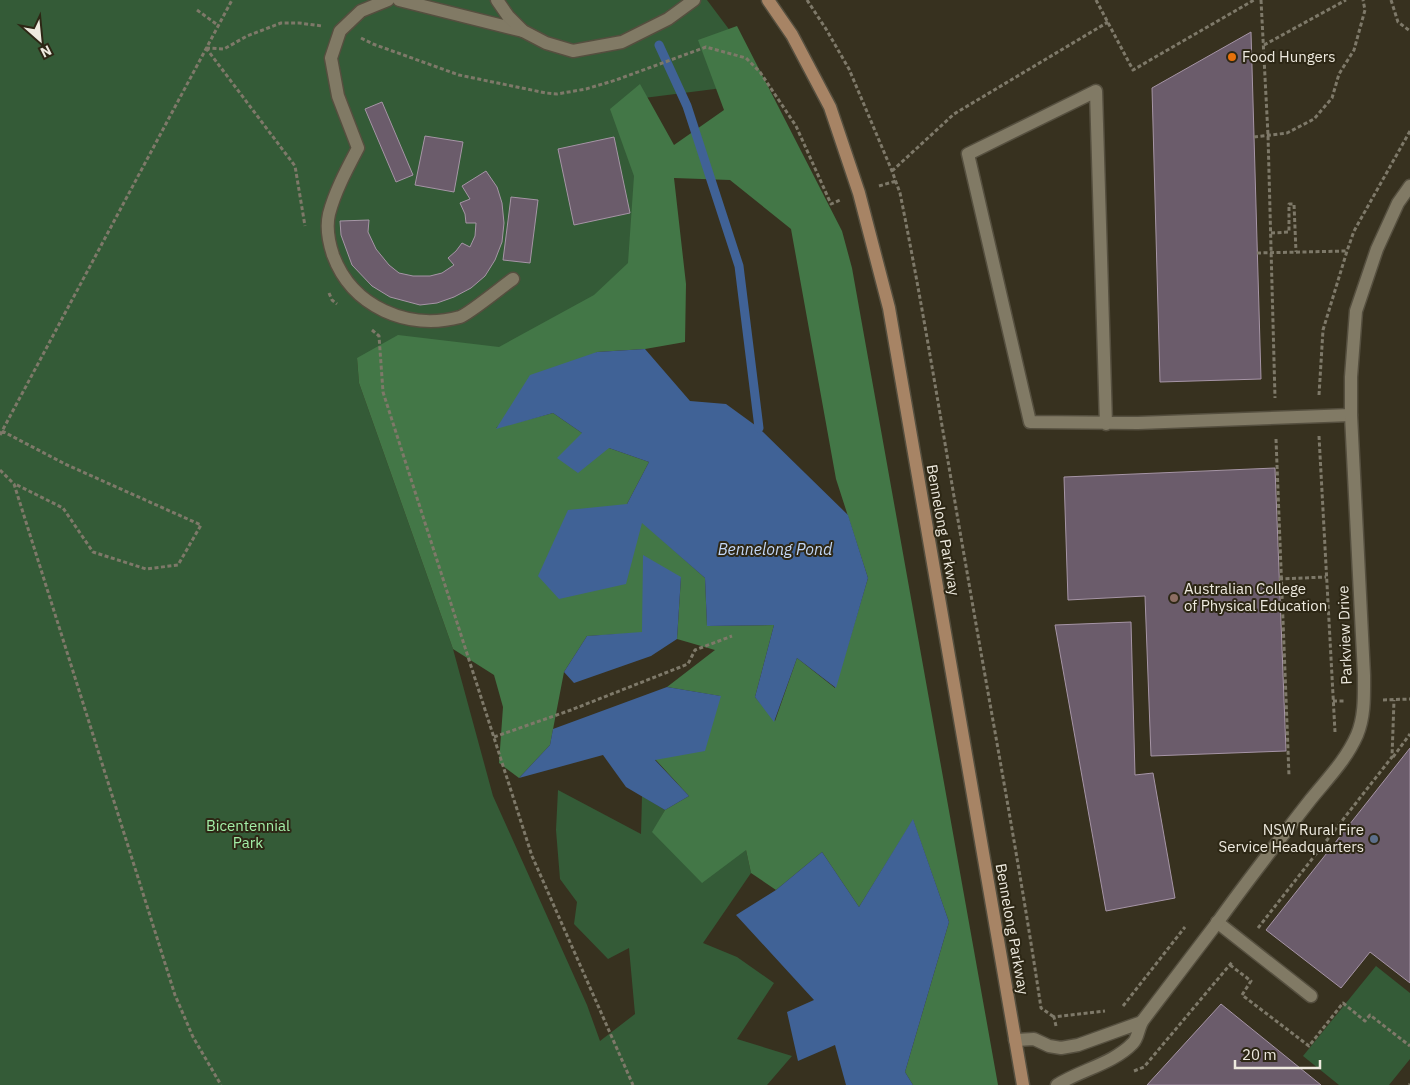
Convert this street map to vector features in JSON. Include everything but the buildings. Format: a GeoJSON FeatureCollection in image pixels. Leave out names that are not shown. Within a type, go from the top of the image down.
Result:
{"type":"FeatureCollection","features":[{"type":"Feature","properties":{"kind":"street"},"geometry":{"type":"LineString","coordinates":[[388,0],[361,11],[340,32],[331,58],[338,96],[358,148],[345,174],[329,215],[329,243],[338,271],[354,291],[375,307],[404,319],[434,320],[462,317],[513,279]]}},
{"type":"Feature","properties":{"kind":"street"},"geometry":{"type":"LineString","coordinates":[[399,0],[523,31],[546,43],[573,51],[622,42],[668,19],[694,0]]}},
{"type":"Feature","properties":{"kind":"street"},"geometry":{"type":"LineString","coordinates":[[497,0],[508,16],[523,31]]}},
{"type":"Feature","properties":{"kind":"street","name":"Bennelong Parkway"},"geometry":{"type":"LineString","coordinates":[[768,0],[792,35],[830,108],[860,193],[889,308],[1023,1085]]}},
{"type":"Feature","properties":{"kind":"street"},"geometry":{"type":"LineString","coordinates":[[1106,424],[1096,91],[968,154],[1030,422],[1106,424],[1351,415]]}},
{"type":"Feature","properties":{"kind":"street","name":"Parkview Drive"},"geometry":{"type":"LineString","coordinates":[[1057,1085],[1070,1077],[1093,1068],[1118,1054],[1134,1042],[1142,1022],[1316,793],[1343,761],[1358,734],[1363,717],[1364,675],[1350,378],[1356,310],[1377,249],[1398,203],[1410,186]]}},
{"type":"Feature","properties":{"kind":"street"},"geometry":{"type":"LineString","coordinates":[[1217,922],[1311,996]]}},
{"type":"Feature","properties":{"kind":"street"},"geometry":{"type":"LineString","coordinates":[[1015,1040],[1034,1039],[1049,1046],[1061,1048],[1078,1045],[1142,1022]]}},
{"type":"Feature","properties":{"kind":"path"},"geometry":{"type":"LineString","coordinates":[[0,470],[14,484],[63,508],[92,552],[146,569],[178,564],[200,525],[1,433],[232,0]]}},
{"type":"Feature","properties":{"kind":"path"},"geometry":{"type":"LineString","coordinates":[[807,0],[849,69],[900,193],[941,413],[963,552],[1024,892],[1041,1008],[1054,1017],[1111,1010]]}},
{"type":"Feature","properties":{"kind":"path"},"geometry":{"type":"LineString","coordinates":[[1096,0],[1133,70],[1254,0]]}},
{"type":"Feature","properties":{"kind":"path"},"geometry":{"type":"LineString","coordinates":[[1261,0],[1268,134],[1275,403]]}},
{"type":"Feature","properties":{"kind":"path"},"geometry":{"type":"LineString","coordinates":[[1264,45],[1346,0]]}},
{"type":"Feature","properties":{"kind":"path"},"geometry":{"type":"LineString","coordinates":[[1254,137],[1287,133],[1314,119],[1332,98],[1339,74],[1354,50],[1365,10],[1363,0]]}},
{"type":"Feature","properties":{"kind":"path"},"geometry":{"type":"LineString","coordinates":[[1391,0],[1398,22],[1410,32]]}},
{"type":"Feature","properties":{"kind":"path"},"geometry":{"type":"LineString","coordinates":[[197,10],[219,26]]}},
{"type":"Feature","properties":{"kind":"path"},"geometry":{"type":"LineString","coordinates":[[892,170],[954,114],[1108,22]]}},
{"type":"Feature","properties":{"kind":"path"},"geometry":{"type":"LineString","coordinates":[[206,48],[224,49],[248,36],[281,23],[316,24],[364,38],[373,44],[459,75],[557,94],[586,89],[706,48],[746,58],[760,72],[796,126],[831,204],[840,200]]}},
{"type":"Feature","properties":{"kind":"path"},"geometry":{"type":"LineString","coordinates":[[206,48],[295,166],[306,229]]}},
{"type":"Feature","properties":{"kind":"path"},"geometry":{"type":"LineString","coordinates":[[880,185],[896,181]]}},
{"type":"Feature","properties":{"kind":"path"},"geometry":{"type":"LineString","coordinates":[[1271,233],[1289,232],[1289,204],[1294,204],[1296,252]]}},
{"type":"Feature","properties":{"kind":"path"},"geometry":{"type":"LineString","coordinates":[[1257,253],[1347,251]]}},
{"type":"Feature","properties":{"kind":"path"},"geometry":{"type":"LineString","coordinates":[[328,291],[332,300],[340,306]]}},
{"type":"Feature","properties":{"kind":"path"},"geometry":{"type":"LineString","coordinates":[[371,330],[379,336],[383,392],[532,856],[633,1085]]}},
{"type":"Feature","properties":{"kind":"path"},"geometry":{"type":"LineString","coordinates":[[1276,444],[1289,776]]}},
{"type":"Feature","properties":{"kind":"path"},"geometry":{"type":"LineString","coordinates":[[14,484],[175,995],[193,1037],[221,1085]]}},
{"type":"Feature","properties":{"kind":"path"},"geometry":{"type":"LineString","coordinates":[[1280,578],[1326,577]]}},
{"type":"Feature","properties":{"kind":"path"},"geometry":{"type":"LineString","coordinates":[[494,737],[571,710],[688,664],[695,650],[732,636]]}},
{"type":"Feature","properties":{"kind":"path"},"geometry":{"type":"LineString","coordinates":[[1380,700],[1410,699]]}},
{"type":"Feature","properties":{"kind":"path"},"geometry":{"type":"LineString","coordinates":[[1392,758],[1394,700]]}},
{"type":"Feature","properties":{"kind":"path"},"geometry":{"type":"LineString","coordinates":[[1332,701],[1335,736]]}},
{"type":"Feature","properties":{"kind":"path"},"geometry":{"type":"LineString","coordinates":[[1127,1074],[1144,1067],[1230,965],[1410,734]]}},
{"type":"Feature","properties":{"kind":"path"},"geometry":{"type":"LineString","coordinates":[[1120,1009],[1188,923]]}},
{"type":"Feature","properties":{"kind":"path"},"geometry":{"type":"LineString","coordinates":[[1230,965],[1251,981],[1242,995],[1309,1046],[1343,1003],[1365,1021],[1370,1015],[1410,1046]]}},
{"type":"Feature","properties":{"kind":"path"},"geometry":{"type":"LineString","coordinates":[[1054,1017],[1057,1030]]}},
{"type":"Feature","properties":{"kind":"green space","name":"Bicentennial Park"},"geometry":{"type":"Polygon","coordinates":[[[0,0],[707,0],[734,36],[762,83],[628,100],[683,335],[357,358],[359,383],[453,649],[493,796],[587,1005],[600,1041],[635,1014],[629,948],[608,959],[574,924],[577,902],[560,879],[556,830],[558,790],[641,834],[642,796],[665,810],[653,832],[746,850],[751,873],[703,943],[737,957],[774,983],[737,1039],[792,1056],[767,1085],[0,1085],[0,0]]]}},
{"type":"Feature","properties":{"kind":"green space"},"geometry":{"type":"Polygon","coordinates":[[[737,26],[842,231],[852,268],[998,1085],[913,1085],[905,1072],[949,922],[913,820],[859,907],[822,852],[776,890],[751,873],[746,850],[702,883],[652,832],[665,810],[689,796],[655,759],[720,696],[667,687],[715,650],[677,639],[681,577],[642,633],[587,636],[564,672],[550,745],[519,778],[499,763],[503,707],[494,675],[453,649],[359,383],[357,358],[398,335],[499,347],[594,295],[628,263],[634,176],[610,109],[640,84],[674,145],[724,110],[698,40],[737,26]],[[674,178],[686,284],[685,342],[645,349],[597,352],[496,428],[553,413],[582,433],[609,448],[649,462],[627,504],[642,522],[705,578],[707,626],[774,625],[755,697],[775,721],[797,658],[835,688],[868,578],[836,479],[791,229],[730,180],[674,178]]]}},
{"type":"Feature","properties":{"kind":"green space"},"geometry":{"type":"Polygon","coordinates":[[[1376,966],[1410,993],[1410,1059],[1389,1085],[1339,1085],[1303,1056],[1376,966]]]}},
{"type":"Feature","properties":{"kind":"water","name":"Bennelong Pond"},"geometry":{"type":"Polygon","coordinates":[[[645,349],[690,401],[726,404],[759,428],[848,515],[868,578],[836,688],[797,658],[774,722],[755,697],[774,625],[707,626],[705,578],[642,523],[626,584],[559,599],[538,576],[568,510],[627,504],[649,462],[609,448],[578,473],[557,458],[582,433],[553,413],[496,429],[530,375],[597,352],[645,349]]]}},
{"type":"Feature","properties":{"kind":"water"},"geometry":{"type":"Polygon","coordinates":[[[643,555],[681,577],[677,639],[651,656],[574,683],[564,672],[587,636],[642,632],[643,555]]]}},
{"type":"Feature","properties":{"kind":"water"},"geometry":{"type":"Polygon","coordinates":[[[667,687],[721,696],[705,751],[655,760],[689,796],[665,810],[626,787],[603,755],[519,778],[550,745],[553,729],[667,687]]]}},
{"type":"Feature","properties":{"kind":"water"},"geometry":{"type":"Polygon","coordinates":[[[913,819],[949,922],[905,1072],[913,1085],[846,1085],[835,1045],[798,1061],[787,1012],[814,1000],[736,915],[776,890],[822,852],[859,907],[913,819]]]}},
{"type":"Feature","properties":{"kind":"waterway"},"geometry":{"type":"LineString","coordinates":[[659,45],[687,106],[739,266],[759,428]]}},
{"type":"Feature","properties":{"kind":"place","name":"Food Hungers"},"geometry":{"type":"Point","coordinates":[1232,57]}},
{"type":"Feature","properties":{"kind":"place","name":"Australian College of Physical Education"},"geometry":{"type":"Point","coordinates":[1174,598]}},
{"type":"Feature","properties":{"kind":"place","name":"NSW Rural Fire Service Headquarters"},"geometry":{"type":"Point","coordinates":[1374,839]}}]}
